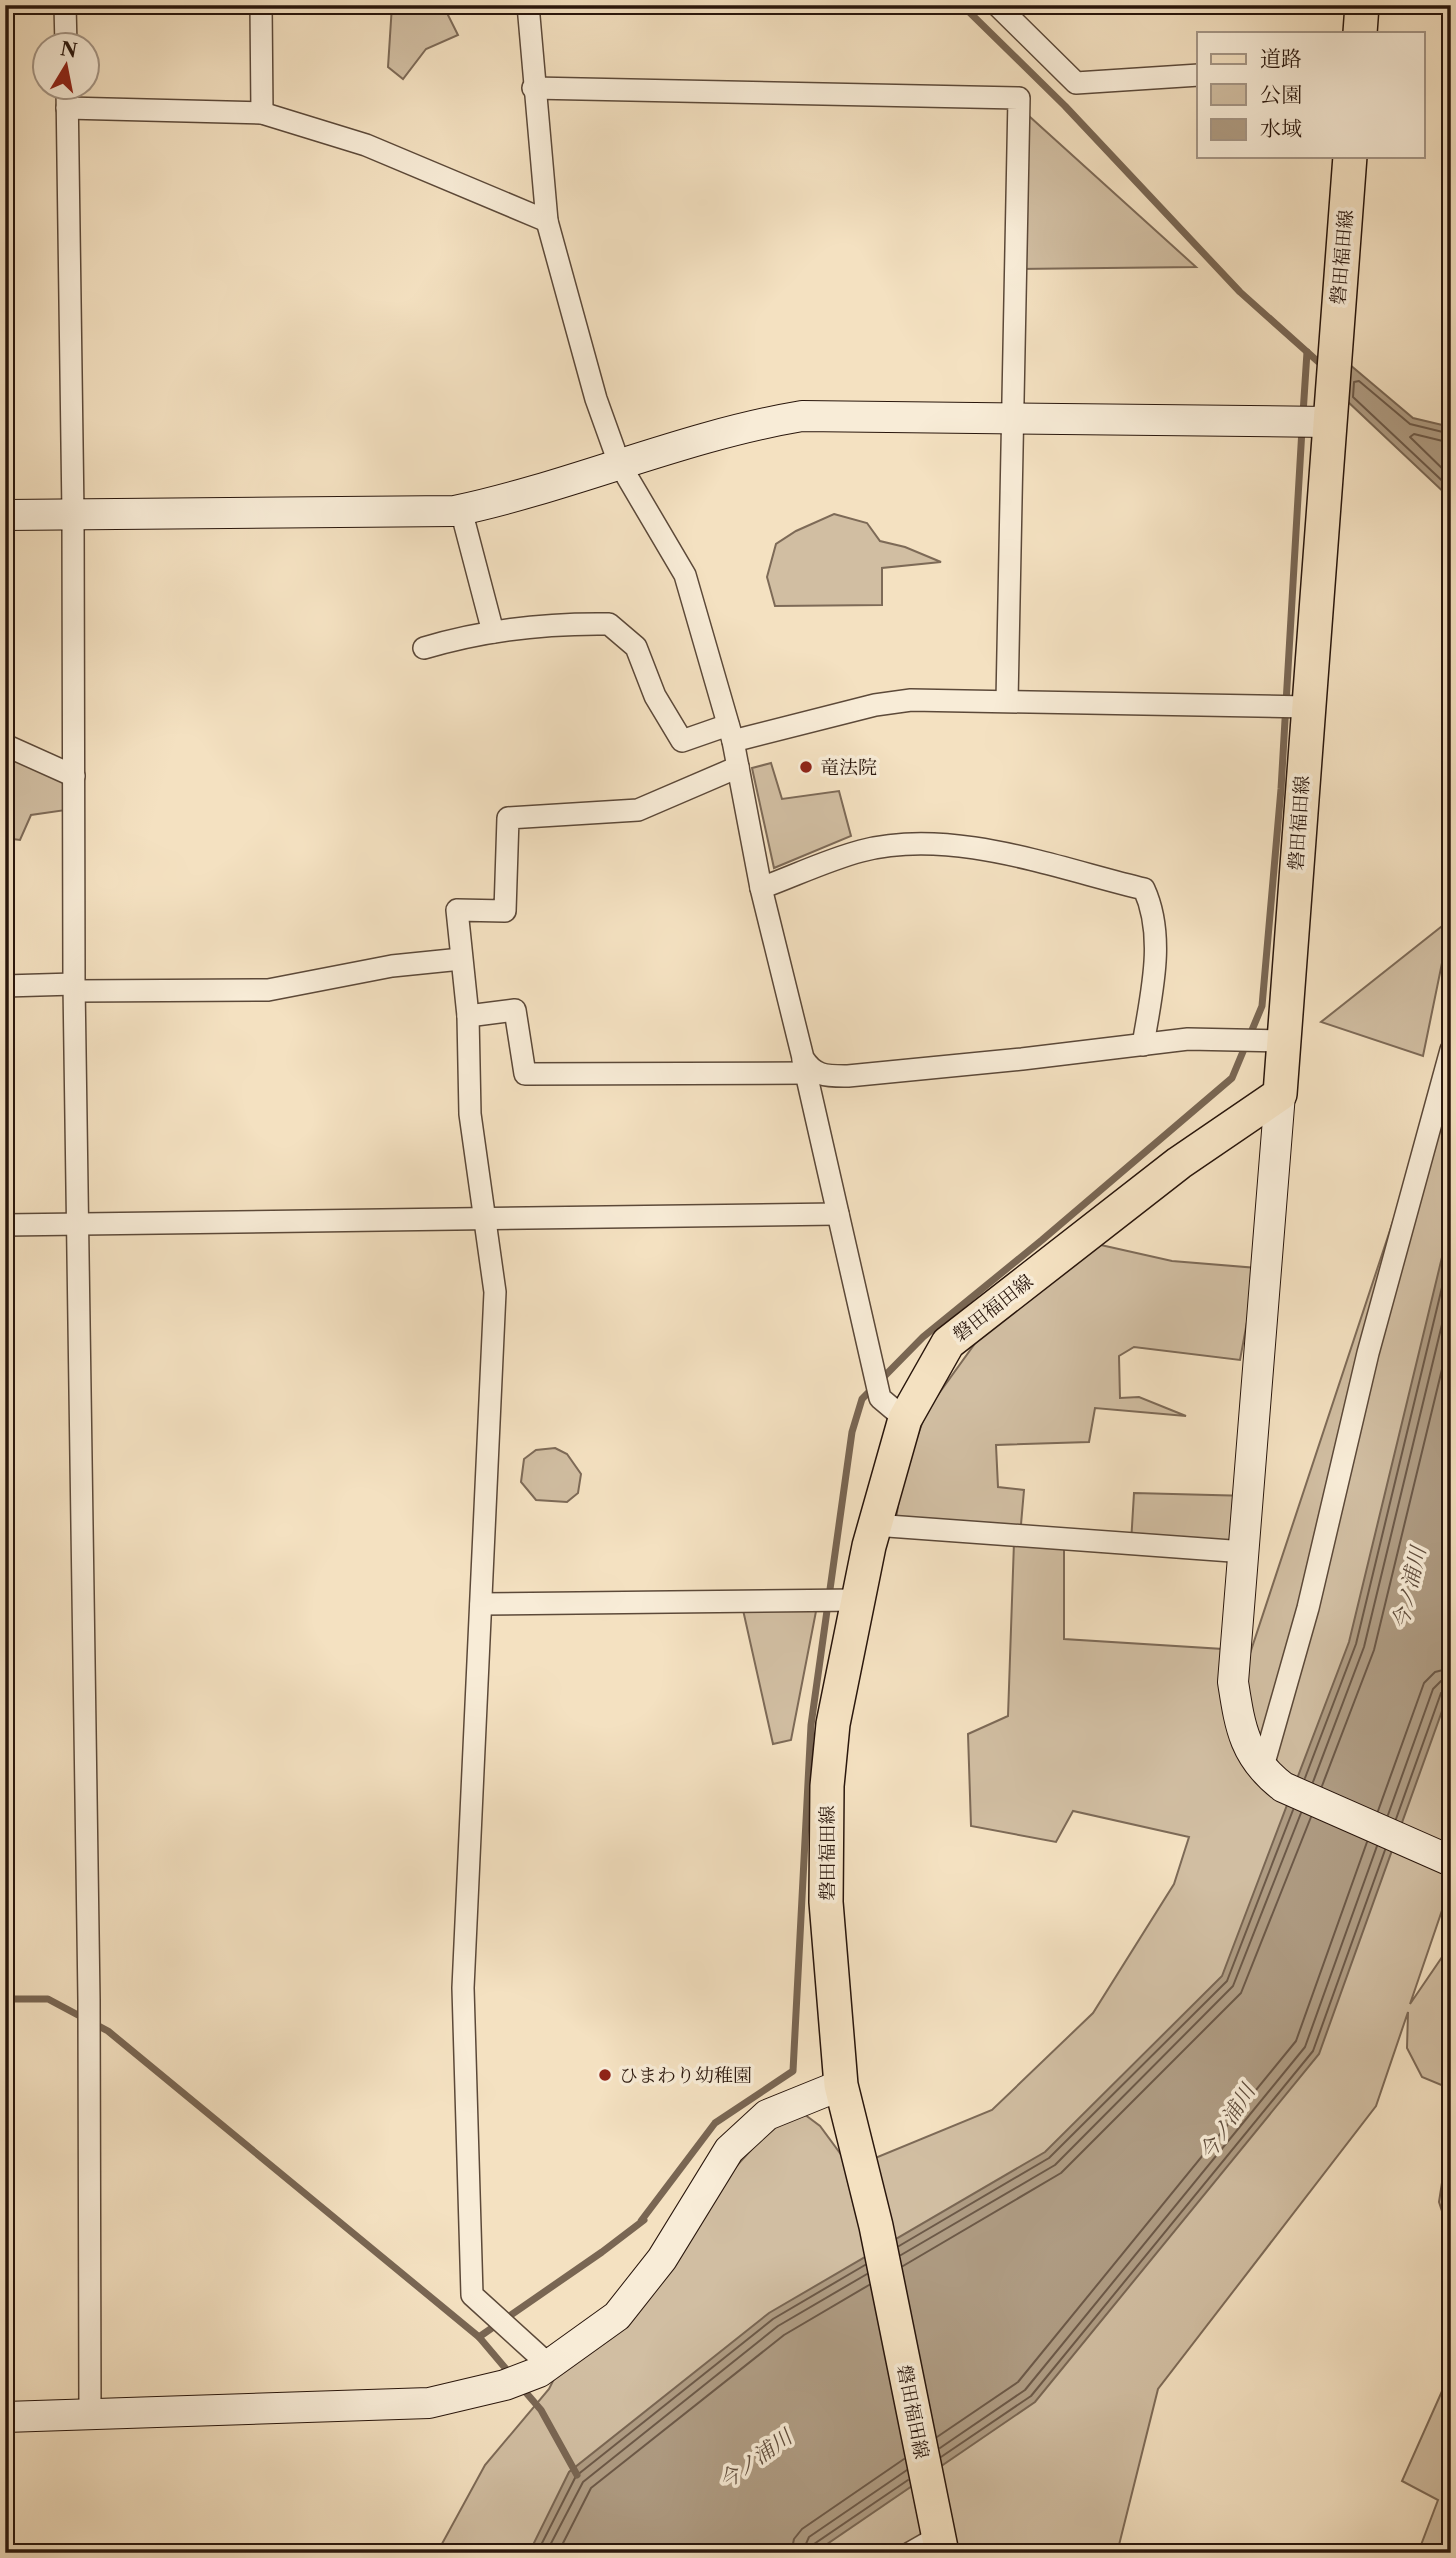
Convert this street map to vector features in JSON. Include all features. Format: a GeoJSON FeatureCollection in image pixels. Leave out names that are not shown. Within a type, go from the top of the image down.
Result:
{"type":"FeatureCollection","features":[{"type":"Feature","properties":{"kind":"main road"},"geometry":{"type":"LineString","coordinates":[[1360,32],[1362,5]]}},
{"type":"Feature","properties":{"kind":"main road","name":"磐田福田線"},"geometry":{"type":"LineString","coordinates":[[940,2545],[876,2226],[841,2085],[826,1902],[827,1786],[833,1724],[874,1525],[905,1419],[948,1343],[1179,1163],[1280,1094],[1350,158]]}},
{"type":"Feature","properties":{"kind":"street"},"geometry":{"type":"LineString","coordinates":[[65,5],[66,32]]}},
{"type":"Feature","properties":{"kind":"street"},"geometry":{"type":"LineString","coordinates":[[261,5],[262,113]]}},
{"type":"Feature","properties":{"kind":"street"},"geometry":{"type":"LineString","coordinates":[[528,5],[533,88],[547,221],[596,399],[619,463],[685,575],[738,766],[761,888],[805,1065],[880,1398],[905,1419]]}},
{"type":"Feature","properties":{"kind":"street"},"geometry":{"type":"LineString","coordinates":[[997,5],[1076,83],[1197,75]]}},
{"type":"Feature","properties":{"kind":"street"},"geometry":{"type":"LineString","coordinates":[[533,88],[1019,98],[1007,701]]}},
{"type":"Feature","properties":{"kind":"street"},"geometry":{"type":"LineString","coordinates":[[102,101],[262,113],[366,145],[547,221]]}},
{"type":"Feature","properties":{"kind":"street"},"geometry":{"type":"LineString","coordinates":[[67,102],[74,514],[74,988],[89,2000],[90,2416]]}},
{"type":"Feature","properties":{"kind":"street"},"geometry":{"type":"LineString","coordinates":[[5,515],[461,510],[723,431],[802,416],[1329,422]]}},
{"type":"Feature","properties":{"kind":"street"},"geometry":{"type":"LineString","coordinates":[[461,510],[493,632]]}},
{"type":"Feature","properties":{"kind":"street"},"geometry":{"type":"LineString","coordinates":[[424,648],[493,632],[609,624],[636,647],[655,696],[682,741],[911,700],[1308,707]]}},
{"type":"Feature","properties":{"kind":"street"},"geometry":{"type":"LineString","coordinates":[[5,745],[74,776]]}},
{"type":"Feature","properties":{"kind":"street"},"geometry":{"type":"LineString","coordinates":[[549,2365],[472,2295],[463,1988],[495,1292],[470,1114],[468,1016],[457,910],[505,911],[508,818],[638,810],[738,766]]}},
{"type":"Feature","properties":{"kind":"street"},"geometry":{"type":"LineString","coordinates":[[761,888],[862,851],[931,842],[979,849],[1144,889],[1155,925],[1154,978],[1143,1045]]}},
{"type":"Feature","properties":{"kind":"street"},"geometry":{"type":"LineString","coordinates":[[5,986],[268,990],[392,966],[461,959]]}},
{"type":"Feature","properties":{"kind":"street"},"geometry":{"type":"LineString","coordinates":[[468,1016],[515,1010],[524,1074],[805,1065],[811,1071],[825,1076],[848,1076],[1188,1039],[1282,1041]]}},
{"type":"Feature","properties":{"kind":"street"},"geometry":{"type":"LineString","coordinates":[[1272,1778],[1308,1608],[1368,1353],[1451,1050]]}},
{"type":"Feature","properties":{"kind":"street"},"geometry":{"type":"LineString","coordinates":[[1280,1094],[1233,1682],[1242,1735],[1272,1778],[1451,1861]]}},
{"type":"Feature","properties":{"kind":"street"},"geometry":{"type":"LineString","coordinates":[[5,1225],[838,1214]]}},
{"type":"Feature","properties":{"kind":"street"},"geometry":{"type":"LineString","coordinates":[[874,1525],[1245,1552]]}},
{"type":"Feature","properties":{"kind":"street"},"geometry":{"type":"LineString","coordinates":[[481,1604],[857,1600]]}},
{"type":"Feature","properties":{"kind":"street"},"geometry":{"type":"LineString","coordinates":[[5,2417],[429,2403],[505,2385],[549,2365],[617,2316],[662,2259],[729,2150],[767,2115],[841,2085]]}},
{"type":"Feature","properties":{"kind":"street"},"geometry":{"type":"LineString","coordinates":[[909,2553],[940,2545]]}},
{"type":"Feature","properties":{"kind":"green space"},"geometry":{"type":"Polygon","coordinates":[[[392,5],[443,5],[458,35],[426,49],[403,79],[388,67],[392,5]]]}},
{"type":"Feature","properties":{"kind":"green space"},"geometry":{"type":"Polygon","coordinates":[[[1019,107],[1196,267],[1014,269],[1019,107]]]}},
{"type":"Feature","properties":{"kind":"green space"},"geometry":{"type":"Polygon","coordinates":[[[834,514],[867,523],[880,541],[905,547],[941,562],[882,568],[882,605],[775,606],[767,577],[776,544],[796,531],[834,514]]]}},
{"type":"Feature","properties":{"kind":"green space"},"geometry":{"type":"Polygon","coordinates":[[[5,747],[64,772],[66,810],[31,815],[20,840],[5,838],[5,747]]]}},
{"type":"Feature","properties":{"kind":"green space"},"geometry":{"type":"Polygon","coordinates":[[[771,763],[782,799],[839,791],[851,836],[774,868],[752,768],[771,763]]]}},
{"type":"Feature","properties":{"kind":"green space"},"geometry":{"type":"Polygon","coordinates":[[[1451,919],[1423,1056],[1321,1022],[1451,919]]]}},
{"type":"Feature","properties":{"kind":"green space"},"geometry":{"type":"Polygon","coordinates":[[[1451,1046],[1451,1884],[1410,2004],[1451,1944],[1451,2089],[1422,2077],[1407,2048],[1408,2012],[1376,2106],[1158,2389],[1117,2553],[437,2553],[485,2465],[549,2389],[568,2351],[792,2105],[820,2126],[851,2168],[992,2110],[1093,2013],[1174,1884],[1189,1837],[1073,1811],[1056,1842],[971,1826],[968,1734],[1008,1716],[1014,1542],[1064,1539],[1064,1639],[1223,1649],[1227,1723],[1451,1046]]]}},
{"type":"Feature","properties":{"kind":"green space"},"geometry":{"type":"Polygon","coordinates":[[[1092,1243],[1172,1261],[1257,1268],[1240,1360],[1134,1347],[1119,1356],[1120,1398],[1139,1397],[1186,1416],[1095,1408],[1089,1442],[996,1445],[998,1487],[1024,1490],[1020,1536],[896,1519],[902,1478],[927,1410],[984,1331],[1092,1243]]]}},
{"type":"Feature","properties":{"kind":"green space"},"geometry":{"type":"Polygon","coordinates":[[[555,1448],[567,1454],[581,1474],[578,1493],[567,1502],[536,1500],[521,1482],[524,1459],[536,1450],[555,1448]]]}},
{"type":"Feature","properties":{"kind":"green space"},"geometry":{"type":"Polygon","coordinates":[[[1134,1493],[1250,1496],[1239,1551],[1131,1543],[1134,1493]]]}},
{"type":"Feature","properties":{"kind":"green space"},"geometry":{"type":"Polygon","coordinates":[[[741,1601],[818,1601],[791,1740],[773,1744],[741,1601]]]}},
{"type":"Feature","properties":{"kind":"green space"},"geometry":{"type":"Polygon","coordinates":[[[1451,2125],[1451,2239],[1439,2202],[1451,2125]]]}},
{"type":"Feature","properties":{"kind":"green space"},"geometry":{"type":"Polygon","coordinates":[[[1451,2371],[1451,2553],[1418,2553],[1438,2500],[1402,2481],[1451,2371]]]}},
{"type":"Feature","properties":{"kind":"water"},"geometry":{"type":"Polygon","coordinates":[[[1349,364],[1413,418],[1451,427],[1451,499],[1345,399],[1349,364]]]}},
{"type":"Feature","properties":{"kind":"water","name":"今ノ浦川"},"geometry":{"type":"Polygon","coordinates":[[[1451,1220],[1451,1686],[1319,2054],[1035,2402],[814,2553],[529,2553],[569,2472],[769,2313],[1045,2152],[1222,1976],[1349,1642],[1451,1220]]]}},
{"type":"Feature","properties":{"kind":"waterway"},"geometry":{"type":"LineString","coordinates":[[962,5],[1065,106],[1240,292],[1324,367]]}},
{"type":"Feature","properties":{"kind":"waterway"},"geometry":{"type":"LineString","coordinates":[[1303,414],[1307,352]]}},
{"type":"Feature","properties":{"kind":"waterway"},"geometry":{"type":"LineString","coordinates":[[479,2337],[644,2220],[641,2221],[715,2123],[793,2071],[811,1725],[852,1432],[862,1399],[923,1337],[1042,1240],[1232,1078],[1262,1006],[1281,789],[1302,429]]}},
{"type":"Feature","properties":{"kind":"waterway"},"geometry":{"type":"LineString","coordinates":[[5,1999],[48,1999],[108,2031],[479,2337],[512,2376]]}},
{"type":"Feature","properties":{"kind":"waterway"},"geometry":{"type":"LineString","coordinates":[[522,2388],[541,2410],[577,2475]]}},
{"type":"Feature","properties":{"kind":"place","name":"竜法院"},"geometry":{"type":"Point","coordinates":[806,767]}},
{"type":"Feature","properties":{"kind":"place","name":"ひまわり幼稚園"},"geometry":{"type":"Point","coordinates":[605,2075]}}]}
